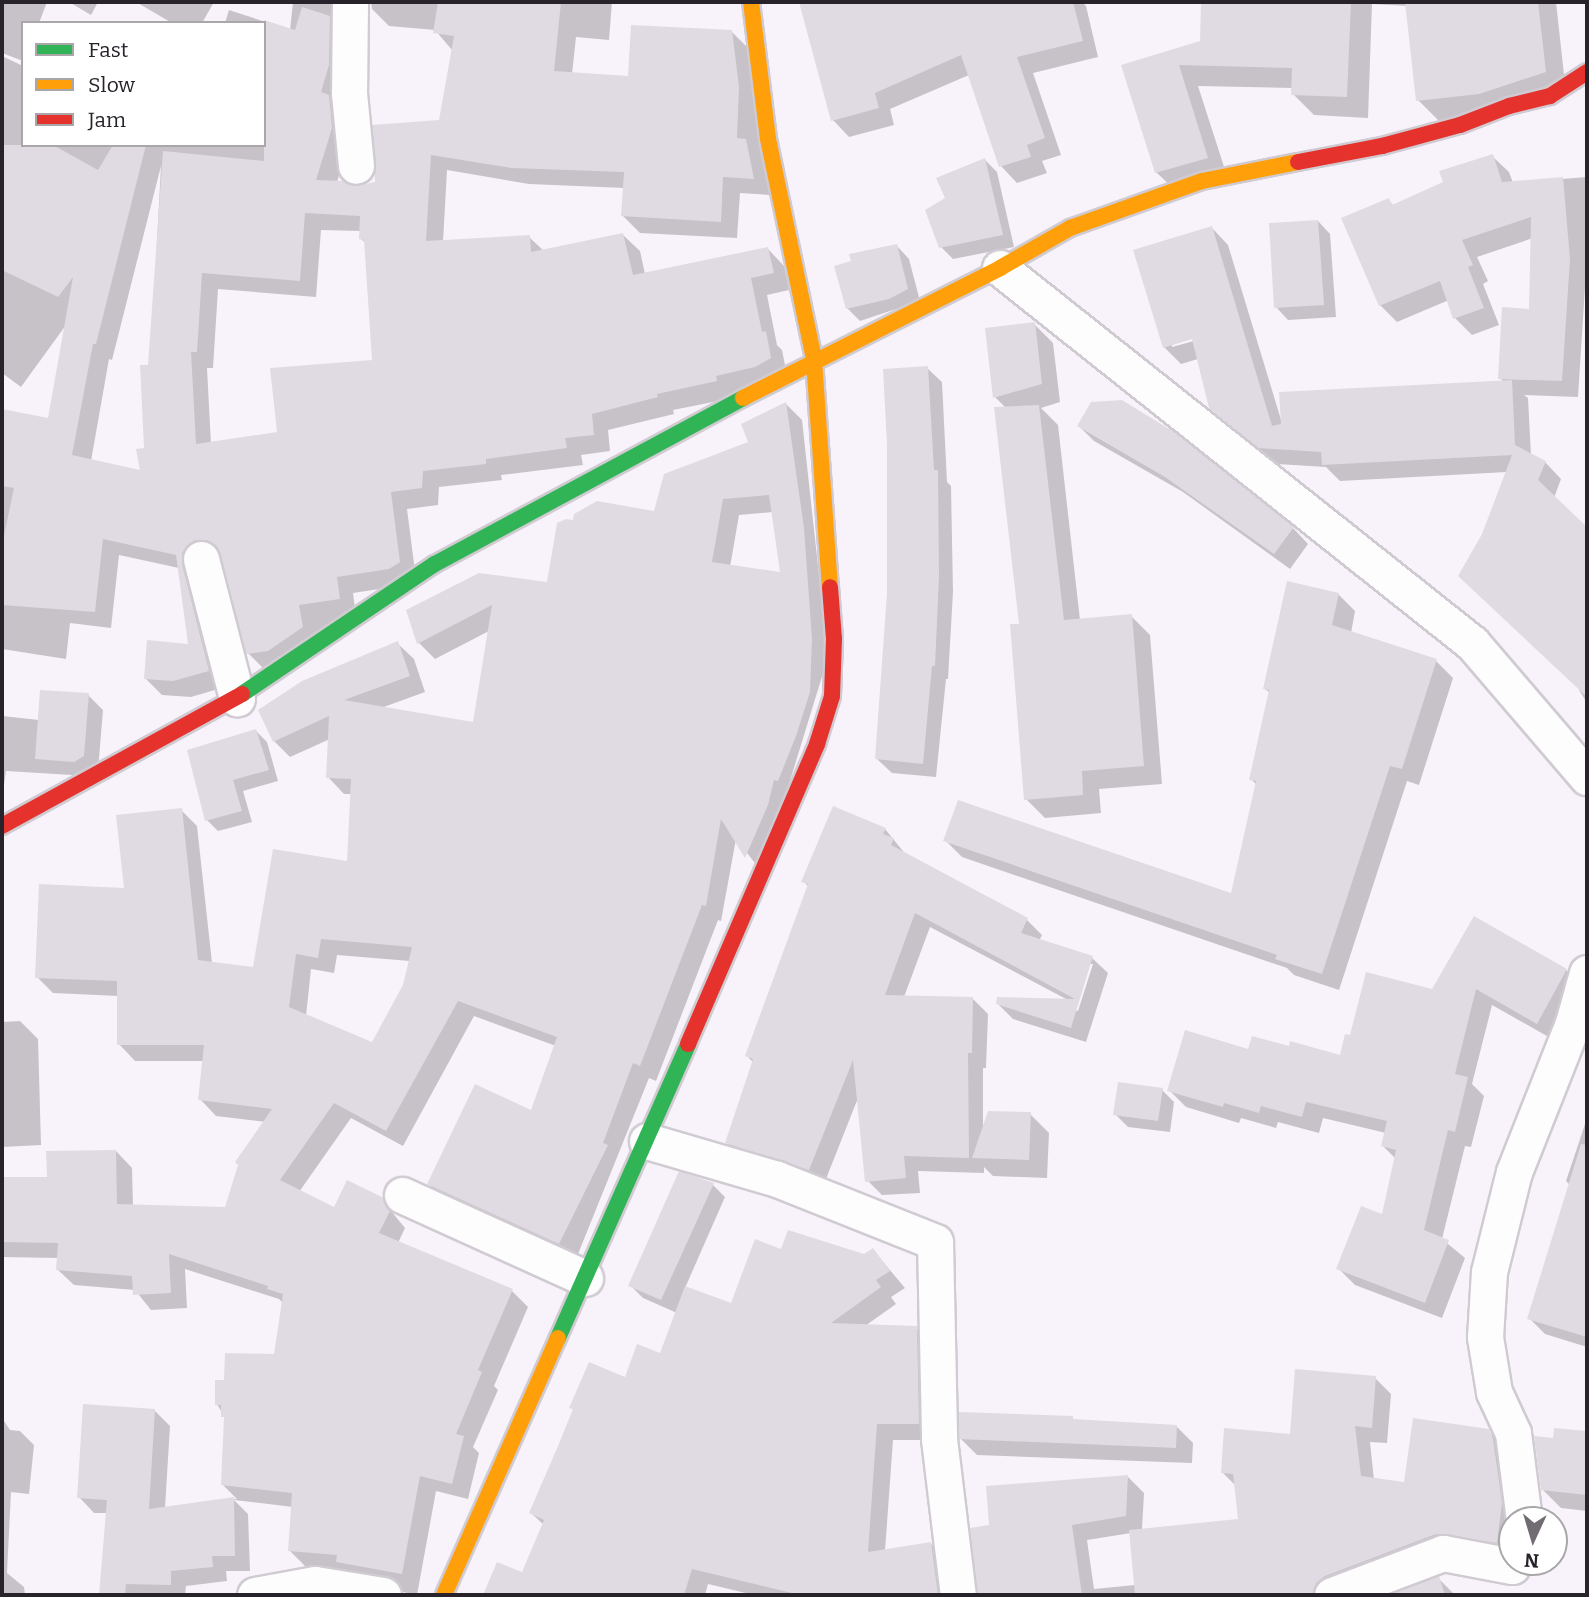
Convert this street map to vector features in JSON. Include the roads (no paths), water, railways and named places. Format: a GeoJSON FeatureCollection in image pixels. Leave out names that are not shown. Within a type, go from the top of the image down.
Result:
{"type":"FeatureCollection","features":[{"type":"Feature","properties":{"kind":"street"},"geometry":{"type":"LineString","coordinates":[[350,2],[349,93],[356,166]]}},
{"type":"Feature","properties":{"kind":"street"},"geometry":{"type":"LineString","coordinates":[[444,1595],[647,1141],[811,757],[832,696],[834,639],[814,360],[768,139],[751,2]]}},
{"type":"Feature","properties":{"kind":"street"},"geometry":{"type":"LineString","coordinates":[[2,826],[237,698],[435,564],[814,360],[1000,268],[1070,228],[1139,201],[1202,181],[1382,146],[1460,125],[1510,106],[1550,96],[1587,72]]}},
{"type":"Feature","properties":{"kind":"street"},"geometry":{"type":"LineString","coordinates":[[1000,268],[1472,643],[1587,777]]}},
{"type":"Feature","properties":{"kind":"street"},"geometry":{"type":"LineString","coordinates":[[201,559],[237,698]]}},
{"type":"Feature","properties":{"kind":"street"},"geometry":{"type":"LineString","coordinates":[[1522,1506],[1513,1433],[1494,1392],[1485,1337],[1489,1272],[1514,1172],[1573,1023],[1587,973]]}},
{"type":"Feature","properties":{"kind":"street"},"geometry":{"type":"LineString","coordinates":[[647,1141],[777,1179],[935,1242],[939,1439],[958,1595]]}},
{"type":"Feature","properties":{"kind":"street"},"geometry":{"type":"LineString","coordinates":[[402,1195],[585,1278]]}},
{"type":"Feature","properties":{"kind":"street"},"geometry":{"type":"LineString","coordinates":[[1332,1595],[1443,1553],[1498,1563]]}},
{"type":"Feature","properties":{"kind":"street"},"geometry":{"type":"LineString","coordinates":[[255,1595],[315,1584],[383,1595]]}}]}
